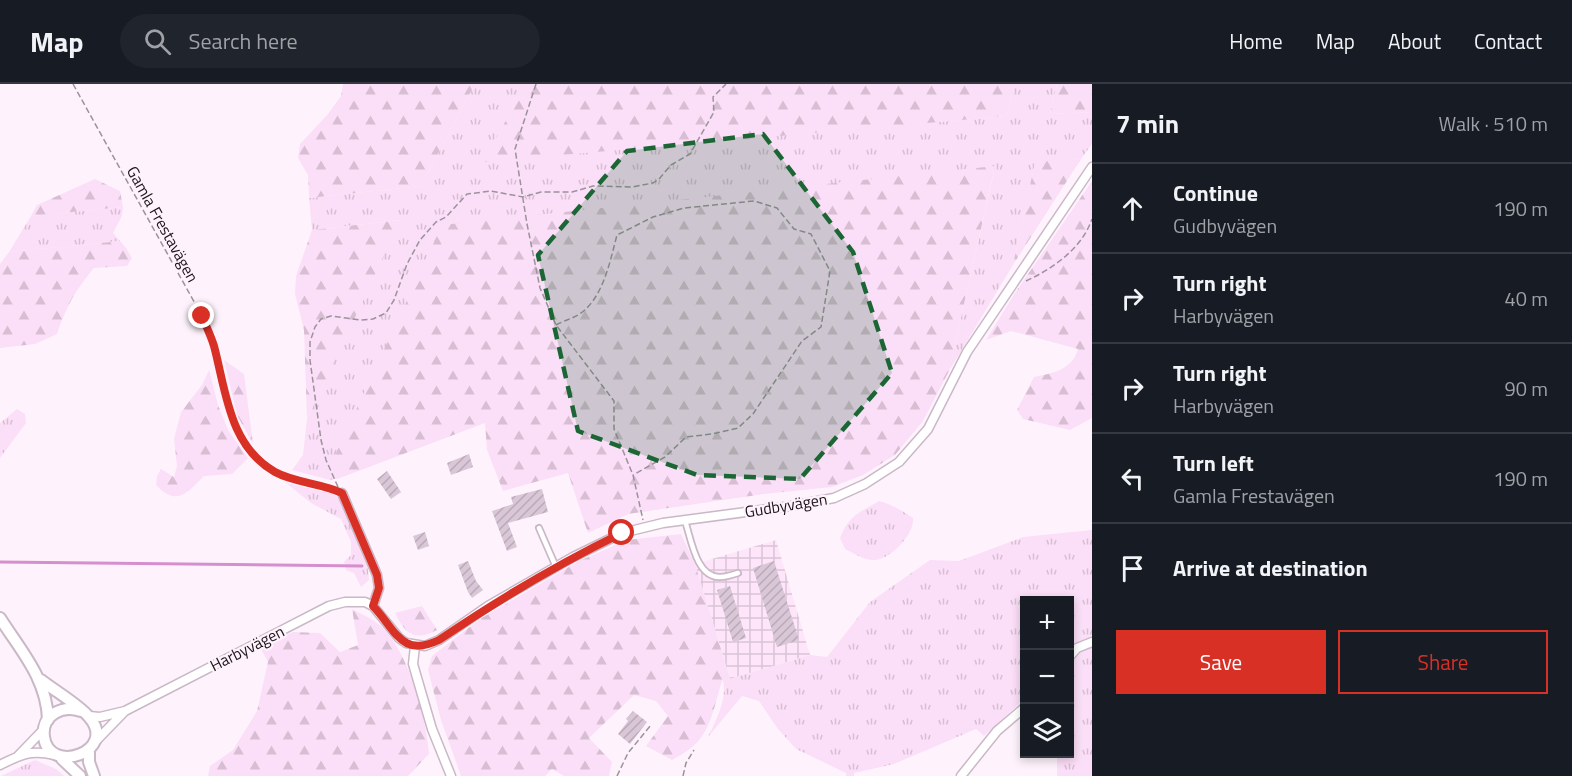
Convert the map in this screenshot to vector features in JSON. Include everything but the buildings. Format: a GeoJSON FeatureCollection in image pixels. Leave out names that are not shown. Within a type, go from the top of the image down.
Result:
{"type":"FeatureCollection","features":[{"type":"Feature","properties":{"kind":"street","name":"Gudbyvägen"},"geometry":{"type":"LineString","coordinates":[[415,646],[425,646],[439,640],[488,606],[622,533],[645,527],[834,498],[866,484],[899,462],[928,429],[967,352],[1092,167]]}},
{"type":"Feature","properties":{"kind":"street"},"geometry":{"type":"LineString","coordinates":[[342,493],[377,575],[379,588],[373,606],[399,638],[415,646],[413,664],[432,729],[451,776]]}},
{"type":"Feature","properties":{"kind":"street","name":"Harbyvägen"},"geometry":{"type":"LineString","coordinates":[[85,713],[99,717],[125,711],[329,606],[345,602],[365,602],[373,606]]}},
{"type":"Feature","properties":{"kind":"street"},"geometry":{"type":"LineString","coordinates":[[0,618],[41,680],[85,713],[94,725],[96,734],[89,762],[94,776]]}},
{"type":"Feature","properties":{"kind":"street"},"geometry":{"type":"LineString","coordinates":[[1074,651],[1092,642]]}},
{"type":"Feature","properties":{"kind":"street"},"geometry":{"type":"LineString","coordinates":[[41,680],[47,706],[44,739],[47,747],[80,776]]}},
{"type":"Feature","properties":{"kind":"street"},"geometry":{"type":"LineString","coordinates":[[16,757],[54,713],[72,708],[85,713]]}},
{"type":"Feature","properties":{"kind":"street","name":"Harbyvägen"},"geometry":{"type":"LineString","coordinates":[[92,748],[125,711]]}},
{"type":"Feature","properties":{"kind":"street"},"geometry":{"type":"LineString","coordinates":[[961,776],[997,731],[1020,711]]}},
{"type":"Feature","properties":{"kind":"street"},"geometry":{"type":"LineString","coordinates":[[0,765],[16,757],[39,751],[72,760],[81,757],[92,748]]}},
{"type":"Feature","properties":{"kind":"lane"},"geometry":{"type":"LineString","coordinates":[[685,521],[699,563],[705,571],[718,578],[738,573]]}},
{"type":"Feature","properties":{"kind":"lane"},"geometry":{"type":"LineString","coordinates":[[539,528],[556,567]]}},
{"type":"Feature","properties":{"kind":"path","name":"Gamla Frestavägen"},"geometry":{"type":"LineString","coordinates":[[74,84],[202,316],[213,344],[228,406],[238,434],[258,459],[275,472],[342,493]]}},
{"type":"Feature","properties":{"kind":"path"},"geometry":{"type":"LineString","coordinates":[[536,84],[515,149],[540,288],[556,325],[614,400],[615,429],[633,475],[645,527]]}},
{"type":"Feature","properties":{"kind":"path"},"geometry":{"type":"LineString","coordinates":[[342,493],[326,460],[321,440],[310,360],[310,342],[315,327],[321,319],[331,316],[360,320],[373,319],[386,313],[420,240],[467,194],[491,191],[524,197],[541,192],[572,192],[593,186],[632,187],[653,183],[671,165],[690,153],[714,112],[713,97],[726,84]]}},
{"type":"Feature","properties":{"kind":"path"},"geometry":{"type":"LineString","coordinates":[[556,325],[580,314],[597,296],[609,266],[617,235],[652,217],[684,208],[754,201],[777,208],[794,229],[811,234],[830,271],[821,327],[802,341],[753,414],[738,428],[712,434],[686,436],[665,457],[633,475]]}},
{"type":"Feature","properties":{"kind":"path"},"geometry":{"type":"LineString","coordinates":[[1017,277],[1026,281],[1039,275],[1062,258],[1080,243],[1092,219]]}},
{"type":"Feature","properties":{"kind":"path"},"geometry":{"type":"LineString","coordinates":[[617,776],[628,753],[651,725]]}},
{"type":"Feature","properties":{"kind":"path"},"geometry":{"type":"LineString","coordinates":[[683,776],[686,763],[694,750]]}},
{"type":"Feature","properties":{"kind":"highlighted area"},"geometry":{"type":"Polygon","coordinates":[[[763,134],[853,252],[892,373],[800,479],[697,475],[578,431],[538,255],[627,151],[763,134]]]}},
{"type":"Feature","properties":{"kind":"shaded area"},"geometry":{"type":"Polygon","coordinates":[[[776,540],[810,655],[730,679],[695,564],[776,540]]]}},
{"type":"Feature","properties":{"kind":"green space"},"geometry":{"type":"Polygon","coordinates":[[[343,84],[475,84],[421,186],[309,198],[308,175],[298,158],[300,144],[328,114],[341,96],[343,84]]]}},
{"type":"Feature","properties":{"kind":"green space"},"geometry":{"type":"Polygon","coordinates":[[[475,84],[526,84],[484,161],[1007,116],[1015,84],[1057,84],[1050,114],[1092,112],[1092,144],[1081,159],[1035,163],[1013,265],[949,371],[995,167],[332,464],[340,478],[330,480],[292,470],[303,455],[307,419],[400,220],[312,230],[309,198],[421,186],[475,84]]]}},
{"type":"Feature","properties":{"kind":"green space"},"geometry":{"type":"Polygon","coordinates":[[[526,84],[1015,84],[1007,116],[483,162],[526,84]]]}},
{"type":"Feature","properties":{"kind":"green space"},"geometry":{"type":"Polygon","coordinates":[[[1057,84],[1092,84],[1092,112],[1050,114],[1057,84]]]}},
{"type":"Feature","properties":{"kind":"green space"},"geometry":{"type":"Polygon","coordinates":[[[1081,159],[1013,265],[1035,162],[1081,159]]]}},
{"type":"Feature","properties":{"kind":"green space"},"geometry":{"type":"Polygon","coordinates":[[[995,166],[949,371],[923,421],[895,455],[863,475],[832,487],[764,494],[628,514],[588,533],[568,473],[503,491],[487,450],[485,423],[340,478],[331,464],[442,225],[995,166]]]}},
{"type":"Feature","properties":{"kind":"green space"},"geometry":{"type":"Polygon","coordinates":[[[95,179],[120,191],[123,207],[31,216],[37,205],[95,179]]]}},
{"type":"Feature","properties":{"kind":"green space"},"geometry":{"type":"Polygon","coordinates":[[[1092,181],[1092,418],[1070,430],[1023,419],[1017,410],[1034,377],[1055,372],[1066,366],[1078,349],[1011,331],[986,340],[1015,293],[1092,181]]]}},
{"type":"Feature","properties":{"kind":"green space"},"geometry":{"type":"Polygon","coordinates":[[[123,207],[122,216],[113,233],[120,241],[9,252],[31,216],[123,207]]]}},
{"type":"Feature","properties":{"kind":"green space"},"geometry":{"type":"Polygon","coordinates":[[[401,220],[307,419],[304,330],[295,294],[296,276],[312,230],[401,220]]]}},
{"type":"Feature","properties":{"kind":"green space"},"geometry":{"type":"Polygon","coordinates":[[[120,241],[132,258],[127,266],[94,268],[72,299],[57,334],[35,344],[0,348],[0,264],[9,252],[120,241]]]}},
{"type":"Feature","properties":{"kind":"green space"},"geometry":{"type":"Polygon","coordinates":[[[224,360],[244,374],[253,444],[237,415],[224,360]]]}},
{"type":"Feature","properties":{"kind":"green space"},"geometry":{"type":"Polygon","coordinates":[[[209,370],[218,405],[228,430],[248,458],[232,474],[204,476],[182,495],[170,495],[156,485],[157,476],[161,469],[174,477],[177,466],[174,439],[181,412],[202,385],[209,370]]]}},
{"type":"Feature","properties":{"kind":"green space"},"geometry":{"type":"Polygon","coordinates":[[[17,409],[25,414],[26,423],[0,458],[0,423],[17,409]]]}},
{"type":"Feature","properties":{"kind":"green space"},"geometry":{"type":"Polygon","coordinates":[[[286,483],[334,494],[341,501],[368,569],[369,580],[361,587],[354,573],[346,570],[344,562],[351,555],[351,542],[341,519],[311,503],[286,483]]]}},
{"type":"Feature","properties":{"kind":"green space"},"geometry":{"type":"Polygon","coordinates":[[[879,501],[913,518],[913,524],[900,546],[886,557],[872,560],[845,549],[840,538],[851,520],[879,501]]]}},
{"type":"Feature","properties":{"kind":"green space"},"geometry":{"type":"Polygon","coordinates":[[[1092,530],[1092,638],[1083,640],[1074,648],[1074,596],[1020,596],[1020,703],[984,736],[976,729],[894,764],[854,773],[854,776],[846,776],[846,773],[796,749],[778,729],[759,701],[742,696],[708,737],[721,708],[724,692],[722,678],[727,669],[730,679],[810,655],[827,657],[870,602],[930,560],[959,561],[1023,537],[1092,530]]]}},
{"type":"Feature","properties":{"kind":"green space"},"geometry":{"type":"Polygon","coordinates":[[[681,534],[695,564],[727,669],[710,721],[700,739],[690,749],[672,760],[646,746],[668,716],[656,701],[634,695],[589,738],[612,762],[609,776],[564,776],[552,769],[545,776],[461,776],[441,720],[428,670],[432,656],[480,619],[579,561],[627,540],[681,534]]]}},
{"type":"Feature","properties":{"kind":"green space"},"geometry":{"type":"Polygon","coordinates":[[[422,606],[437,630],[423,635],[412,634],[407,631],[395,613],[422,606]]]}},
{"type":"Feature","properties":{"kind":"green space"},"geometry":{"type":"Polygon","coordinates":[[[352,609],[381,626],[402,655],[420,706],[429,754],[408,776],[208,776],[210,766],[233,750],[257,711],[268,662],[260,647],[293,632],[320,633],[340,652],[358,645],[352,609]]]}},
{"type":"Feature","properties":{"kind":"green space"},"geometry":{"type":"Polygon","coordinates":[[[1092,647],[1092,776],[1057,776],[1057,758],[1074,758],[1074,657],[1082,650],[1092,647]]]}},
{"type":"Feature","properties":{"kind":"green space"},"geometry":{"type":"Polygon","coordinates":[[[35,760],[56,769],[64,776],[1,776],[35,760]]]}},
{"type":"Feature","properties":{"kind":"waterway"},"geometry":{"type":"LineString","coordinates":[[0,562],[362,566]]}},
{"type":"Feature","properties":{"kind":"route"},"geometry":{"type":"LineString","coordinates":[[202,316],[213,344],[228,406],[238,434],[258,459],[275,472],[342,493],[377,575],[379,588],[373,606],[399,638],[406,643],[425,646],[439,640],[488,606],[573,557],[622,533]]}}]}
